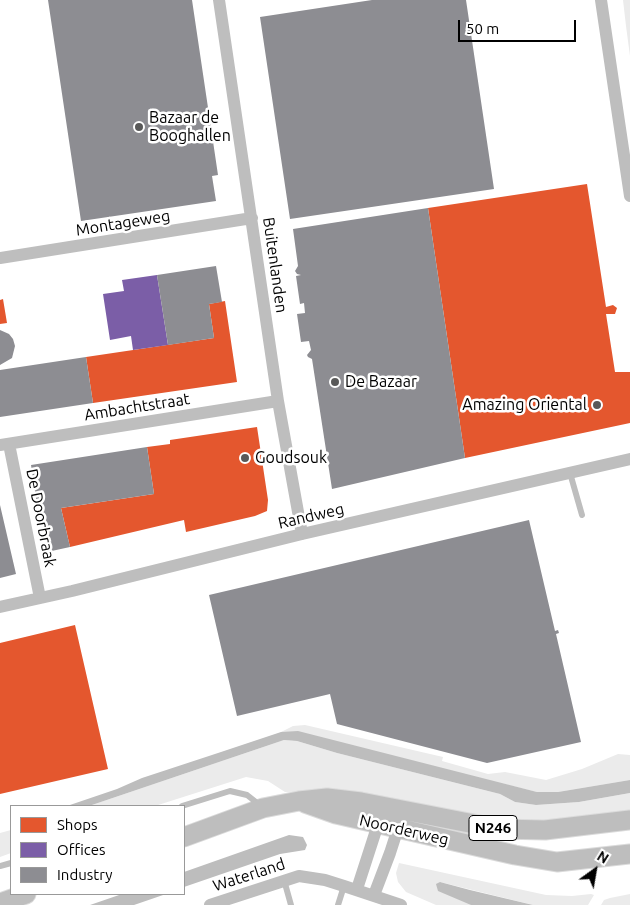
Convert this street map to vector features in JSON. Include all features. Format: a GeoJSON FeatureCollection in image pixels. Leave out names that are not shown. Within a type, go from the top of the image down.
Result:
{"type":"FeatureCollection","features":[{"type":"Feature","properties":{"kind":"main road","name":"Noorderweg"},"geometry":{"type":"LineString","coordinates":[[185,837],[263,808],[299,801],[336,814],[381,815],[404,810],[500,829],[545,830],[630,820]]}},
{"type":"Feature","properties":{"kind":"main road","name":"Noorderweg"},"geometry":{"type":"LineString","coordinates":[[381,815],[398,828],[515,855],[557,862],[630,854]]}},
{"type":"Feature","properties":{"kind":"main road"},"geometry":{"type":"LineString","coordinates":[[0,903],[23,895]]}},
{"type":"Feature","properties":{"kind":"street","name":"Buitenlanden"},"geometry":{"type":"LineString","coordinates":[[219,0],[278,401],[302,534]]}},
{"type":"Feature","properties":{"kind":"street"},"geometry":{"type":"LineString","coordinates":[[601,0],[630,196]]}},
{"type":"Feature","properties":{"kind":"street","name":"Montageweg"},"geometry":{"type":"LineString","coordinates":[[0,258],[252,218]]}},
{"type":"Feature","properties":{"kind":"street","name":"Ambachtstraat"},"geometry":{"type":"LineString","coordinates":[[5,444],[278,401]]}},
{"type":"Feature","properties":{"kind":"street","name":"De Doorbraak"},"geometry":{"type":"LineString","coordinates":[[5,444],[40,598]]}},
{"type":"Feature","properties":{"kind":"street","name":"Randweg"},"geometry":{"type":"LineString","coordinates":[[0,607],[302,534],[630,459]]}},
{"type":"Feature","properties":{"kind":"street"},"geometry":{"type":"LineString","coordinates":[[374,895],[404,810]]}},
{"type":"Feature","properties":{"kind":"street"},"geometry":{"type":"LineString","coordinates":[[351,888],[381,815]]}},
{"type":"Feature","properties":{"kind":"street","name":"Waterland"},"geometry":{"type":"LineString","coordinates":[[210,905],[299,876],[325,880],[401,905]]}},
{"type":"Feature","properties":{"kind":"lane"},"geometry":{"type":"LineString","coordinates":[[570,473],[582,515]]}},
{"type":"Feature","properties":{"kind":"lane"},"geometry":{"type":"LineString","coordinates":[[185,805],[230,791],[247,795],[263,808]]}},
{"type":"Feature","properties":{"kind":"lane"},"geometry":{"type":"LineString","coordinates":[[284,880],[291,905]]}},
{"type":"Feature","properties":{"kind":"lane"},"geometry":{"type":"LineString","coordinates":[[338,905],[351,888]]}},
{"type":"Feature","properties":{"kind":"shaded area"},"geometry":{"type":"Polygon","coordinates":[[[623,0],[630,0],[630,56],[626,26],[623,0]]]}},
{"type":"Feature","properties":{"kind":"shaded area"},"geometry":{"type":"Polygon","coordinates":[[[305,725],[443,757],[442,761],[488,774],[505,772],[546,780],[582,769],[618,754],[630,755],[630,780],[558,792],[537,792],[288,732],[281,732],[293,726],[305,725]]]}},
{"type":"Feature","properties":{"kind":"shaded area"},"geometry":{"type":"Polygon","coordinates":[[[298,731],[537,792],[558,792],[630,780],[630,793],[579,802],[536,805],[515,802],[500,794],[337,753],[297,741],[284,740],[92,805],[70,805],[117,789],[142,778],[281,732],[298,731]]]}},
{"type":"Feature","properties":{"kind":"shaded area"},"geometry":{"type":"Polygon","coordinates":[[[284,740],[297,741],[337,753],[500,794],[515,802],[536,805],[579,802],[630,793],[630,812],[554,820],[494,821],[427,810],[348,791],[285,792],[268,781],[246,777],[158,805],[92,805],[284,740]]]}},
{"type":"Feature","properties":{"kind":"shaded area"},"geometry":{"type":"Polygon","coordinates":[[[10,830],[10,853],[0,857],[0,833],[10,830]]]}},
{"type":"Feature","properties":{"kind":"shaded area"},"geometry":{"type":"Polygon","coordinates":[[[289,835],[303,837],[307,845],[305,850],[280,854],[185,887],[185,872],[289,835]]]}},
{"type":"Feature","properties":{"kind":"shaded area"},"geometry":{"type":"Polygon","coordinates":[[[399,863],[546,895],[594,895],[588,905],[533,905],[440,882],[471,905],[436,905],[406,892],[398,882],[396,873],[399,863]]]}},
{"type":"Feature","properties":{"kind":"shaded area"},"geometry":{"type":"Polygon","coordinates":[[[440,882],[533,905],[471,905],[438,891],[436,884],[440,882]]]}},
{"type":"Feature","properties":{"kind":"shaded area"},"geometry":{"type":"Polygon","coordinates":[[[630,894],[630,905],[601,905],[604,900],[630,894]]]}},
{"type":"Feature","properties":{"kind":"shaded area"},"geometry":{"type":"Polygon","coordinates":[[[119,895],[163,895],[134,905],[90,905],[119,895]]]}},
{"type":"Feature","properties":{"kind":"building: Shops"},"geometry":{"type":"Polygon","coordinates":[[[587,184],[606,307],[613,305],[617,308],[615,314],[606,314],[615,372],[630,372],[630,423],[465,458],[428,208],[587,184]]]}},
{"type":"Feature","properties":{"kind":"building: Shops"},"geometry":{"type":"Polygon","coordinates":[[[3,299],[7,323],[0,324],[0,300],[3,299]]]}},
{"type":"Feature","properties":{"kind":"building: Shops"},"geometry":{"type":"Polygon","coordinates":[[[225,301],[237,382],[93,403],[86,357],[214,338],[209,304],[225,301]]]}},
{"type":"Feature","properties":{"kind":"building: Shops"},"geometry":{"type":"Polygon","coordinates":[[[257,427],[268,500],[267,511],[255,516],[186,532],[184,520],[70,547],[61,508],[154,494],[147,447],[170,444],[170,440],[257,427]]]}},
{"type":"Feature","properties":{"kind":"building: Shops"},"geometry":{"type":"Polygon","coordinates":[[[75,625],[108,769],[0,794],[0,643],[75,625]]]}},
{"type":"Feature","properties":{"kind":"building: Offices"},"geometry":{"type":"Polygon","coordinates":[[[157,275],[168,345],[133,350],[131,336],[110,340],[103,294],[124,291],[122,280],[157,275]]]}},
{"type":"Feature","properties":{"kind":"building: Industry","name":"Bazaar de Booghallen"},"geometry":{"type":"Polygon","coordinates":[[[48,0],[192,0],[218,175],[212,176],[216,201],[81,221],[48,0]]]}},
{"type":"Feature","properties":{"kind":"building: Industry"},"geometry":{"type":"Polygon","coordinates":[[[372,0],[466,0],[494,189],[290,219],[260,17],[372,0]]]}},
{"type":"Feature","properties":{"kind":"building: Industry"},"geometry":{"type":"Polygon","coordinates":[[[428,208],[465,458],[332,489],[312,359],[307,355],[311,350],[309,341],[301,342],[297,314],[305,313],[304,303],[300,304],[296,276],[301,275],[295,271],[298,266],[293,229],[428,208]]]}},
{"type":"Feature","properties":{"kind":"building: Industry"},"geometry":{"type":"Polygon","coordinates":[[[216,266],[222,302],[209,304],[214,338],[168,345],[157,275],[216,266]]]}},
{"type":"Feature","properties":{"kind":"building: Industry"},"geometry":{"type":"Polygon","coordinates":[[[0,330],[9,334],[15,346],[12,358],[0,365],[0,330]]]}},
{"type":"Feature","properties":{"kind":"building: Industry"},"geometry":{"type":"Polygon","coordinates":[[[86,357],[93,403],[0,417],[0,370],[86,357]]]}},
{"type":"Feature","properties":{"kind":"building: Industry"},"geometry":{"type":"Polygon","coordinates":[[[147,447],[154,494],[61,508],[70,547],[47,552],[31,465],[147,447]]]}},
{"type":"Feature","properties":{"kind":"building: Industry"},"geometry":{"type":"Polygon","coordinates":[[[0,505],[16,574],[0,578],[0,505]]]}},
{"type":"Feature","properties":{"kind":"building: Industry"},"geometry":{"type":"Polygon","coordinates":[[[529,520],[555,631],[558,630],[559,633],[556,634],[581,742],[487,763],[337,724],[330,694],[237,716],[209,595],[529,520]]]}},
{"type":"Feature","properties":{"kind":"place","name":"Bazaar de Booghallen"},"geometry":{"type":"Point","coordinates":[139,127]}},
{"type":"Feature","properties":{"kind":"place","name":"De Bazaar"},"geometry":{"type":"Point","coordinates":[335,382]}},
{"type":"Feature","properties":{"kind":"place","name":"Amazing Oriental"},"geometry":{"type":"Point","coordinates":[597,405]}},
{"type":"Feature","properties":{"kind":"place","name":"Goudsouk"},"geometry":{"type":"Point","coordinates":[245,458]}}]}
